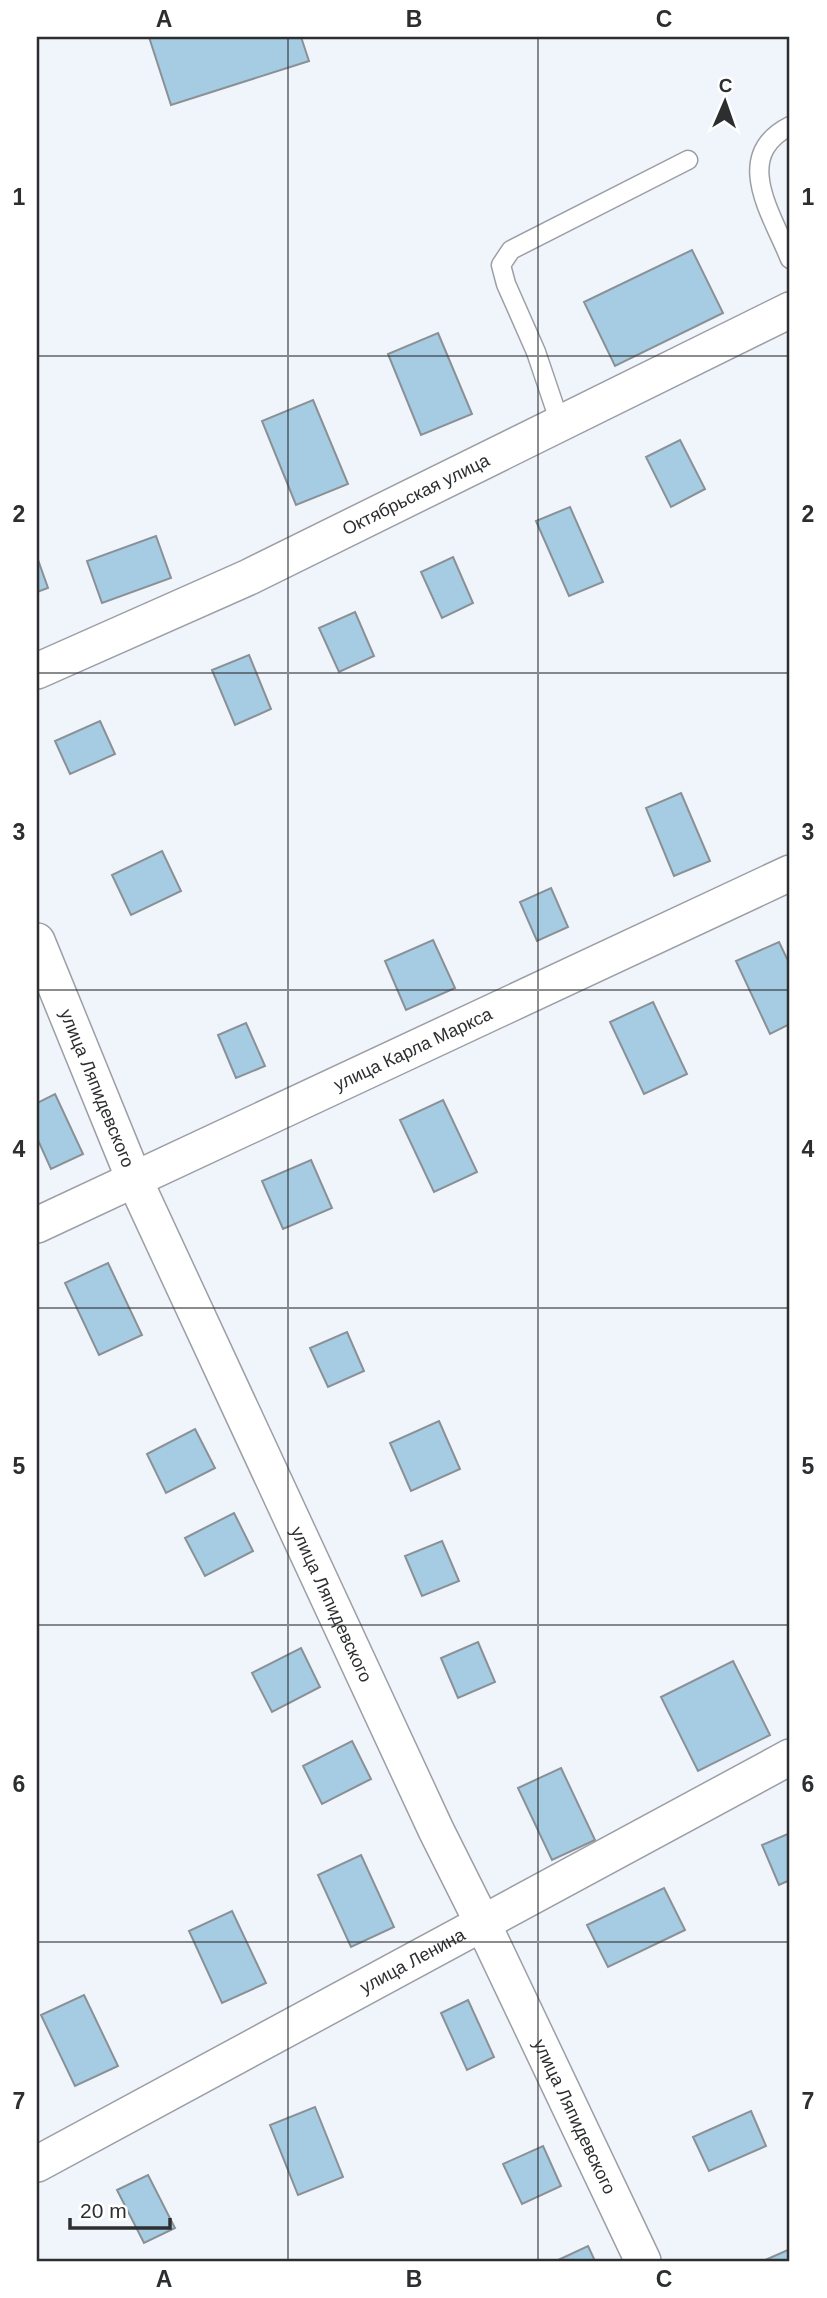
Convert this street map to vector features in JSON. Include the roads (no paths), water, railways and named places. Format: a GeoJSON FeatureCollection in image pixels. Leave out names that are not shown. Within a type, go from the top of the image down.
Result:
{"type":"FeatureCollection","features":[{"type":"Feature","properties":{"kind":"street","name":"Октябрьская улица"},"geometry":{"type":"LineString","coordinates":[[37,671],[249,577],[790,310]]}},
{"type":"Feature","properties":{"kind":"street","name":"улица Карла Маркса"},"geometry":{"type":"LineString","coordinates":[[37,1225],[790,873]]}},
{"type":"Feature","properties":{"kind":"street","name":"улица Ляпидевского"},"geometry":{"type":"LineString","coordinates":[[37,940],[134,1179],[436,1830],[643,2261]]}},
{"type":"Feature","properties":{"kind":"street","name":"улица Ленина"},"geometry":{"type":"LineString","coordinates":[[37,2164],[790,1757]]}},
{"type":"Feature","properties":{"kind":"lane"},"geometry":{"type":"LineString","coordinates":[[790,126],[774,134],[764,146],[757,167],[762,189],[790,259]]}},
{"type":"Feature","properties":{"kind":"lane"},"geometry":{"type":"LineString","coordinates":[[560,423],[536,352],[506,284],[501,265],[511,250],[688,160]]}}]}
